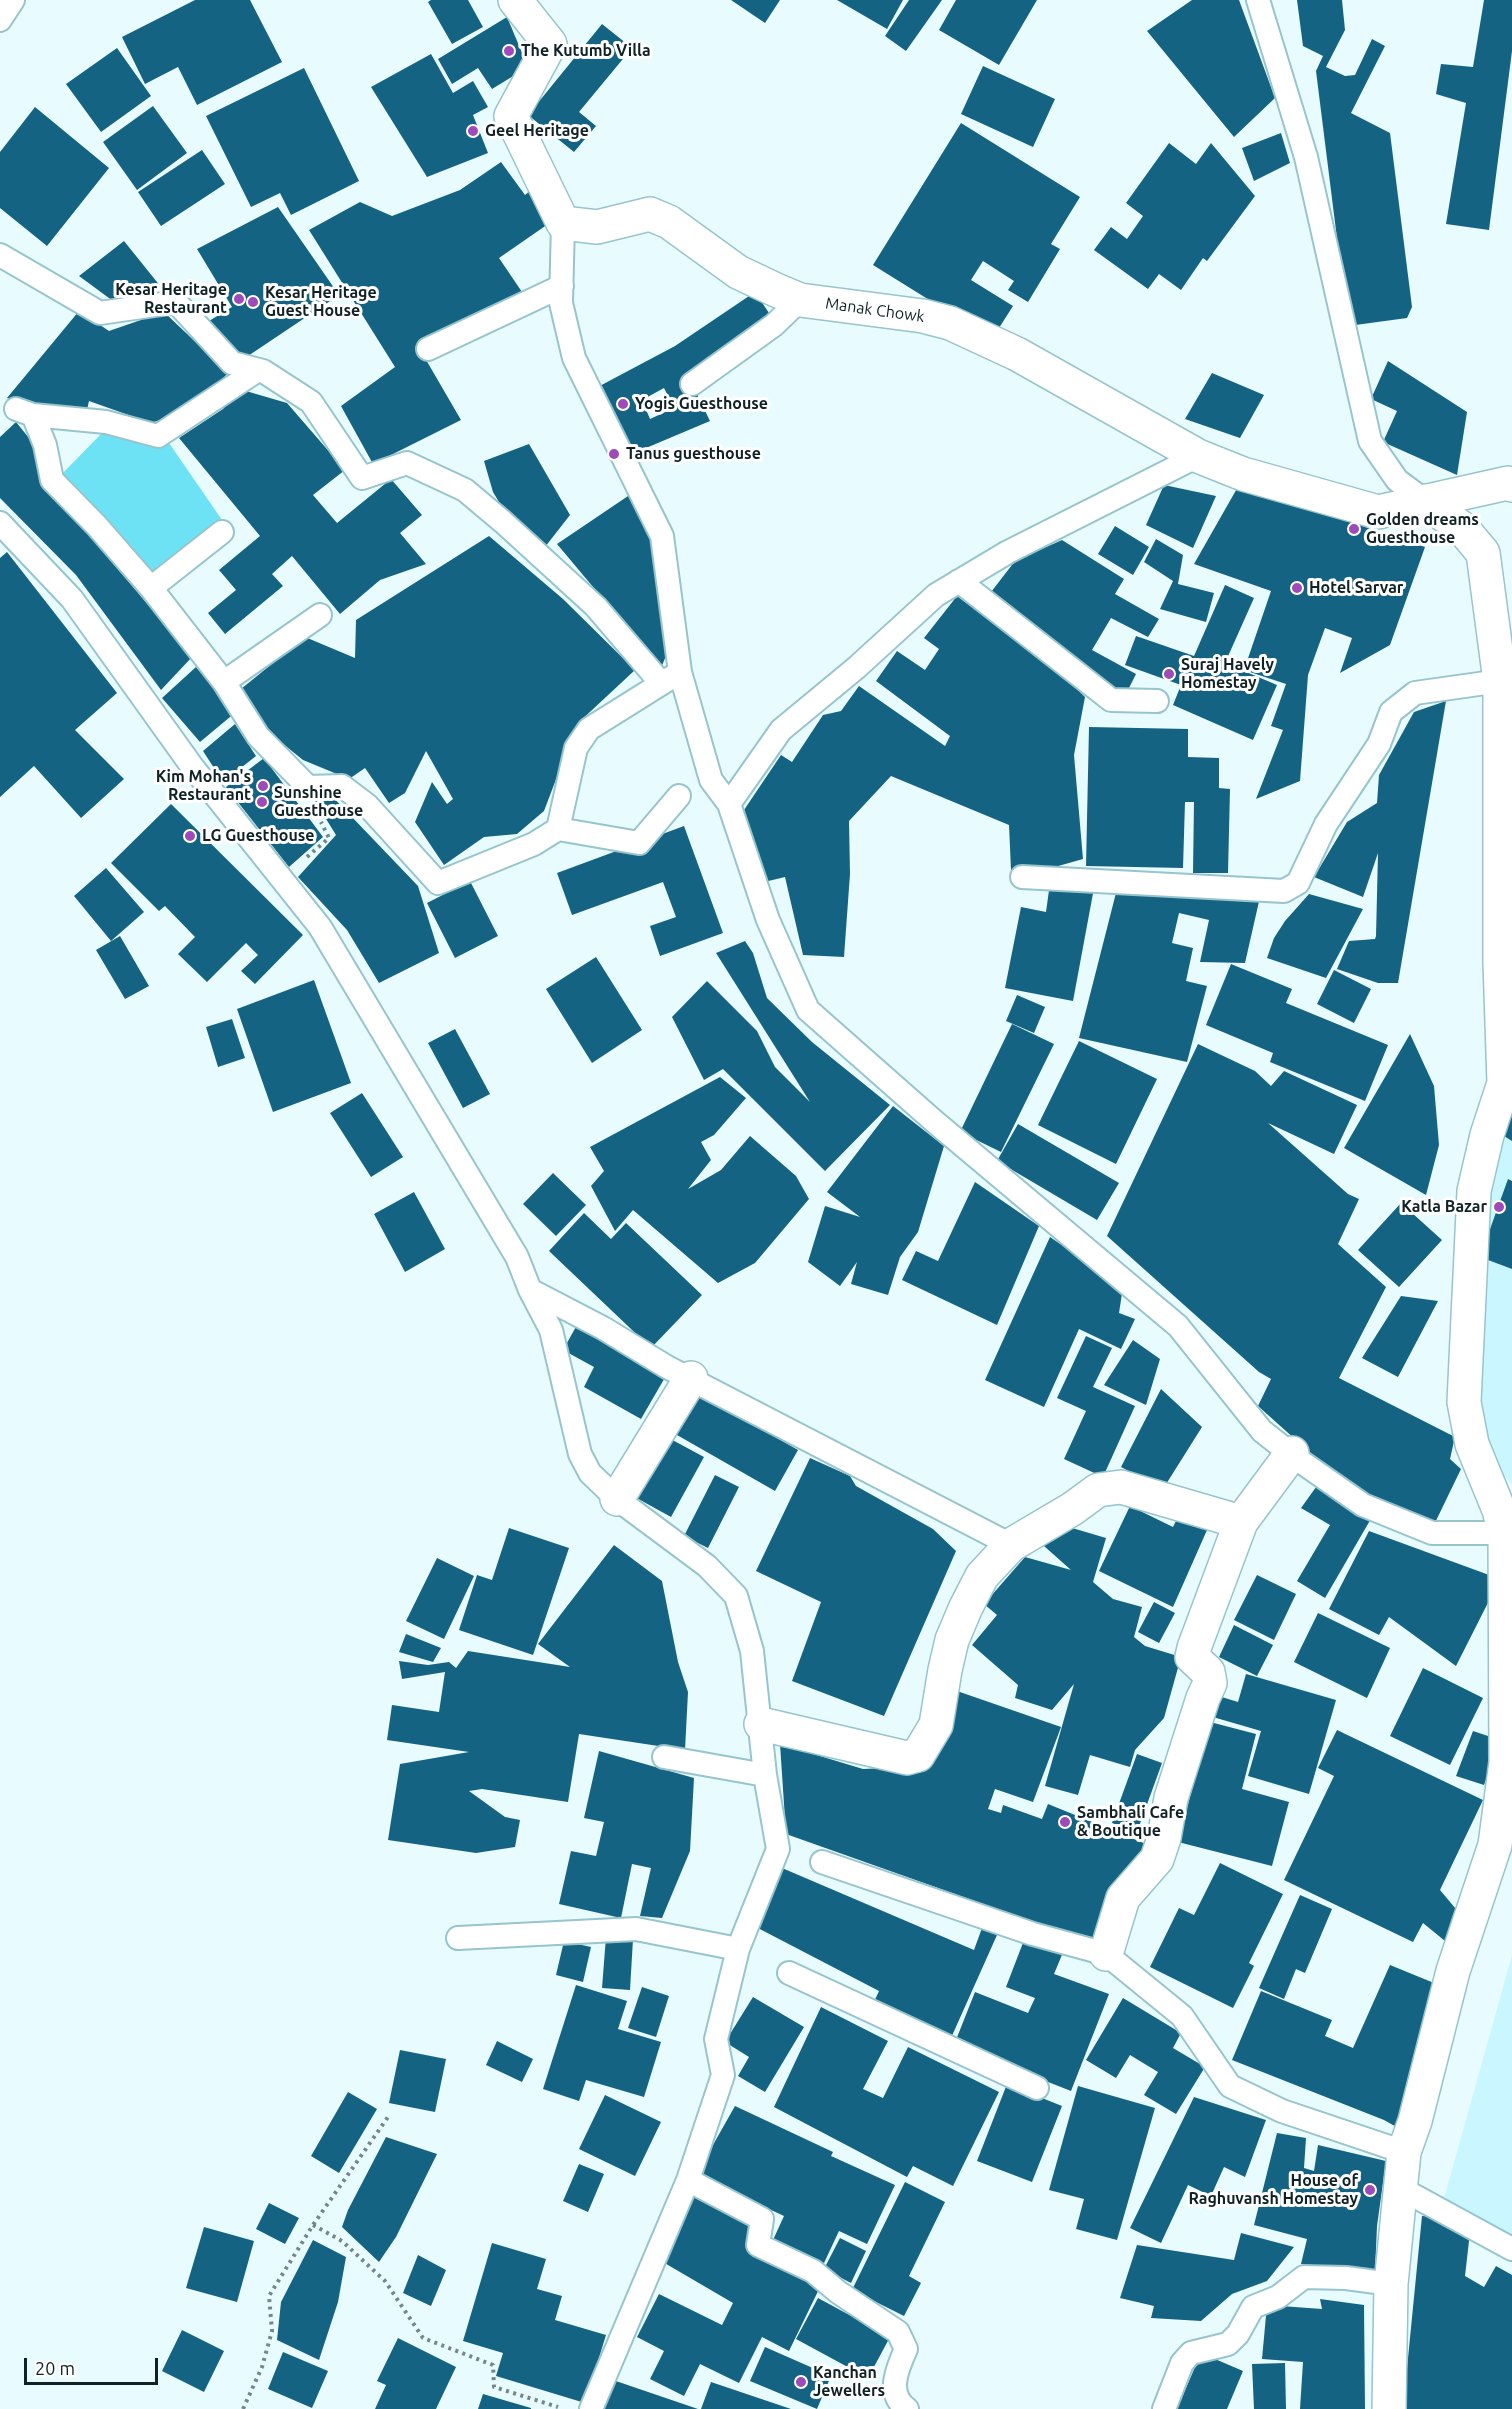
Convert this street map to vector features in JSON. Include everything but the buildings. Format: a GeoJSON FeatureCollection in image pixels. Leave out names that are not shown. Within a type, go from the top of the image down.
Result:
{"type":"FeatureCollection","features":[{"type":"Feature","properties":{"kind":"street"},"geometry":{"type":"LineString","coordinates":[[515,0],[550,44],[511,116],[563,223]]}},
{"type":"Feature","properties":{"kind":"street","name":"Manak Chowk"},"geometry":{"type":"LineString","coordinates":[[563,223],[597,227],[650,214],[669,222],[738,272],[800,300],[923,316],[950,323],[1017,354],[1198,456],[1243,474],[1378,512],[1425,501],[1511,475]]}},
{"type":"Feature","properties":{"kind":"street"},"geometry":{"type":"LineString","coordinates":[[1389,2409],[1391,2284],[1398,2187],[1404,2152],[1415,2121],[1453,1971],[1495,1845],[1506,1762],[1508,1533],[1472,1444],[1464,1402],[1474,1191],[1486,1135],[1508,1082],[1500,963],[1500,681],[1483,553],[1463,529],[1425,501]]}},
{"type":"Feature","properties":{"kind":"street"},"geometry":{"type":"LineString","coordinates":[[617,1498],[691,1378]]}},
{"type":"Feature","properties":{"kind":"street"},"geometry":{"type":"LineString","coordinates":[[1106,1954],[1123,1898],[1157,1859],[1164,1838],[1171,1798],[1203,1698],[1210,1683],[1208,1672],[1192,1657],[1192,1653],[1241,1522],[1292,1453]]}},
{"type":"Feature","properties":{"kind":"street"},"geometry":{"type":"LineString","coordinates":[[761,1724],[908,1758],[918,1755],[936,1725],[952,1640],[966,1607],[982,1576],[1011,1545],[1072,1509],[1098,1490],[1121,1487],[1241,1522]]}},
{"type":"Feature","properties":{"kind":"lane"},"geometry":{"type":"LineString","coordinates":[[0,20],[13,0]]}},
{"type":"Feature","properties":{"kind":"lane"},"geometry":{"type":"LineString","coordinates":[[1258,0],[1306,157],[1370,441],[1397,480],[1425,501]]}},
{"type":"Feature","properties":{"kind":"lane"},"geometry":{"type":"LineString","coordinates":[[563,223],[561,303],[574,358],[662,536],[671,677],[711,780],[729,804],[768,920],[808,1010],[927,1115],[1178,1326],[1262,1431],[1363,1505],[1432,1533],[1508,1533]]}},
{"type":"Feature","properties":{"kind":"lane"},"geometry":{"type":"LineString","coordinates":[[0,255],[100,313],[176,302],[232,363],[258,370],[311,402],[362,478],[407,463],[465,490],[671,677]]}},
{"type":"Feature","properties":{"kind":"lane"},"geometry":{"type":"LineString","coordinates":[[428,349],[562,286]]}},
{"type":"Feature","properties":{"kind":"lane"},"geometry":{"type":"LineString","coordinates":[[692,384],[774,325],[800,300]]}},
{"type":"Feature","properties":{"kind":"lane"},"geometry":{"type":"LineString","coordinates":[[258,370],[158,436],[106,422],[25,412],[45,445],[52,480],[152,588],[224,682],[258,736],[308,787],[342,786],[367,806],[438,883],[534,844],[558,829],[639,843],[679,796]]}},
{"type":"Feature","properties":{"kind":"lane"},"geometry":{"type":"LineString","coordinates":[[729,804],[781,730],[856,668],[936,595],[1008,552],[1198,456]]}},
{"type":"Feature","properties":{"kind":"lane"},"geometry":{"type":"LineString","coordinates":[[3,532],[72,599],[191,765],[320,927],[517,1257],[530,1290],[551,1330],[580,1454],[590,1473],[617,1498],[707,1566],[736,1596],[752,1651],[765,1775],[778,1849],[738,1950],[716,2039],[723,2075],[688,2180],[591,2409]]}},
{"type":"Feature","properties":{"kind":"lane"},"geometry":{"type":"LineString","coordinates":[[152,588],[222,532]]}},
{"type":"Feature","properties":{"kind":"lane"},"geometry":{"type":"LineString","coordinates":[[959,581],[1110,700],[1157,700]]}},
{"type":"Feature","properties":{"kind":"lane"},"geometry":{"type":"LineString","coordinates":[[224,682],[320,615]]}},
{"type":"Feature","properties":{"kind":"lane"},"geometry":{"type":"LineString","coordinates":[[558,829],[576,748],[582,736],[589,729],[671,677]]}},
{"type":"Feature","properties":{"kind":"lane"},"geometry":{"type":"LineString","coordinates":[[1022,877],[1284,891],[1298,883],[1326,824],[1379,744],[1391,712],[1415,693],[1500,681]]}},
{"type":"Feature","properties":{"kind":"lane"},"geometry":{"type":"LineString","coordinates":[[530,1290],[603,1328],[667,1367],[1011,1545]]}},
{"type":"Feature","properties":{"kind":"lane"},"geometry":{"type":"LineString","coordinates":[[664,1758],[765,1775]]}},
{"type":"Feature","properties":{"kind":"lane"},"geometry":{"type":"LineString","coordinates":[[822,1862],[1033,1934],[1106,1954],[1182,2016],[1230,2086],[1282,2111],[1404,2152]]}},
{"type":"Feature","properties":{"kind":"lane"},"geometry":{"type":"LineString","coordinates":[[458,1938],[636,1929],[738,1950]]}},
{"type":"Feature","properties":{"kind":"lane"},"geometry":{"type":"LineString","coordinates":[[789,1973],[1037,2088]]}},
{"type":"Feature","properties":{"kind":"lane"},"geometry":{"type":"LineString","coordinates":[[688,2180],[762,2219],[758,2245],[813,2271],[838,2292],[898,2332],[906,2349],[898,2367],[894,2388],[899,2403],[907,2409]]}},
{"type":"Feature","properties":{"kind":"lane"},"geometry":{"type":"LineString","coordinates":[[1398,2187],[1512,2248]]}},
{"type":"Feature","properties":{"kind":"lane"},"geometry":{"type":"LineString","coordinates":[[1164,2409],[1182,2363],[1191,2353],[1228,2344],[1238,2334],[1253,2307],[1278,2297],[1304,2277],[1346,2278],[1391,2284]]}},
{"type":"Feature","properties":{"kind":"path"},"geometry":{"type":"LineString","coordinates":[[282,879],[329,838],[309,798],[308,787]]}},
{"type":"Feature","properties":{"kind":"path"},"geometry":{"type":"LineString","coordinates":[[243,2409],[262,2367],[272,2331],[268,2296],[313,2225],[388,2117]]}},
{"type":"Feature","properties":{"kind":"path"},"geometry":{"type":"LineString","coordinates":[[313,2225],[342,2241],[385,2281],[423,2338],[493,2366],[494,2387],[565,2409]]}},
{"type":"Feature","properties":{"kind":"shaded area"},"geometry":{"type":"Polygon","coordinates":[[[104,431],[154,445],[169,443],[222,520],[153,577],[59,477],[104,431]]]}},
{"type":"Feature","properties":{"kind":"shaded area","name":"Katla Bazar"},"geometry":{"type":"Polygon","coordinates":[[[1512,1081],[1512,1484],[1472,1444],[1467,1331],[1504,1083],[1512,1081]]]}},
{"type":"Feature","properties":{"kind":"shaded area"},"geometry":{"type":"Polygon","coordinates":[[[1512,1955],[1512,2248],[1441,2209],[1512,1955]]]}},
{"type":"Feature","properties":{"kind":"place","name":"The Kutumb Villa"},"geometry":{"type":"Point","coordinates":[509,51]}},
{"type":"Feature","properties":{"kind":"place","name":"Geel Heritage"},"geometry":{"type":"Point","coordinates":[473,131]}},
{"type":"Feature","properties":{"kind":"place","name":"Kesar Heritage Restaurant"},"geometry":{"type":"Point","coordinates":[239,299]}},
{"type":"Feature","properties":{"kind":"place","name":"Kesar Heritage Guest House"},"geometry":{"type":"Point","coordinates":[253,302]}},
{"type":"Feature","properties":{"kind":"place","name":"Yogis Guesthouse"},"geometry":{"type":"Point","coordinates":[623,404]}},
{"type":"Feature","properties":{"kind":"place","name":"Tanus guesthouse"},"geometry":{"type":"Point","coordinates":[614,454]}},
{"type":"Feature","properties":{"kind":"place","name":"Golden dreams Guesthouse"},"geometry":{"type":"Point","coordinates":[1354,529]}},
{"type":"Feature","properties":{"kind":"place","name":"Hotel Sarvar"},"geometry":{"type":"Point","coordinates":[1297,588]}},
{"type":"Feature","properties":{"kind":"place","name":"Suraj Havely Homestay"},"geometry":{"type":"Point","coordinates":[1169,674]}},
{"type":"Feature","properties":{"kind":"place","name":"Kim Mohan's Restaurant"},"geometry":{"type":"Point","coordinates":[263,786]}},
{"type":"Feature","properties":{"kind":"place","name":"Sunshine Guesthouse"},"geometry":{"type":"Point","coordinates":[262,802]}},
{"type":"Feature","properties":{"kind":"place","name":"LG Guesthouse"},"geometry":{"type":"Point","coordinates":[190,836]}},
{"type":"Feature","properties":{"kind":"place","name":"Katla Bazar"},"geometry":{"type":"Point","coordinates":[1499,1207]}},
{"type":"Feature","properties":{"kind":"place","name":"Sambhali Cafe & Boutique"},"geometry":{"type":"Point","coordinates":[1065,1822]}},
{"type":"Feature","properties":{"kind":"place","name":"House of Raghuvansh Homestay"},"geometry":{"type":"Point","coordinates":[1370,2190]}},
{"type":"Feature","properties":{"kind":"place","name":"Kanchan Jewellers"},"geometry":{"type":"Point","coordinates":[801,2382]}}]}
